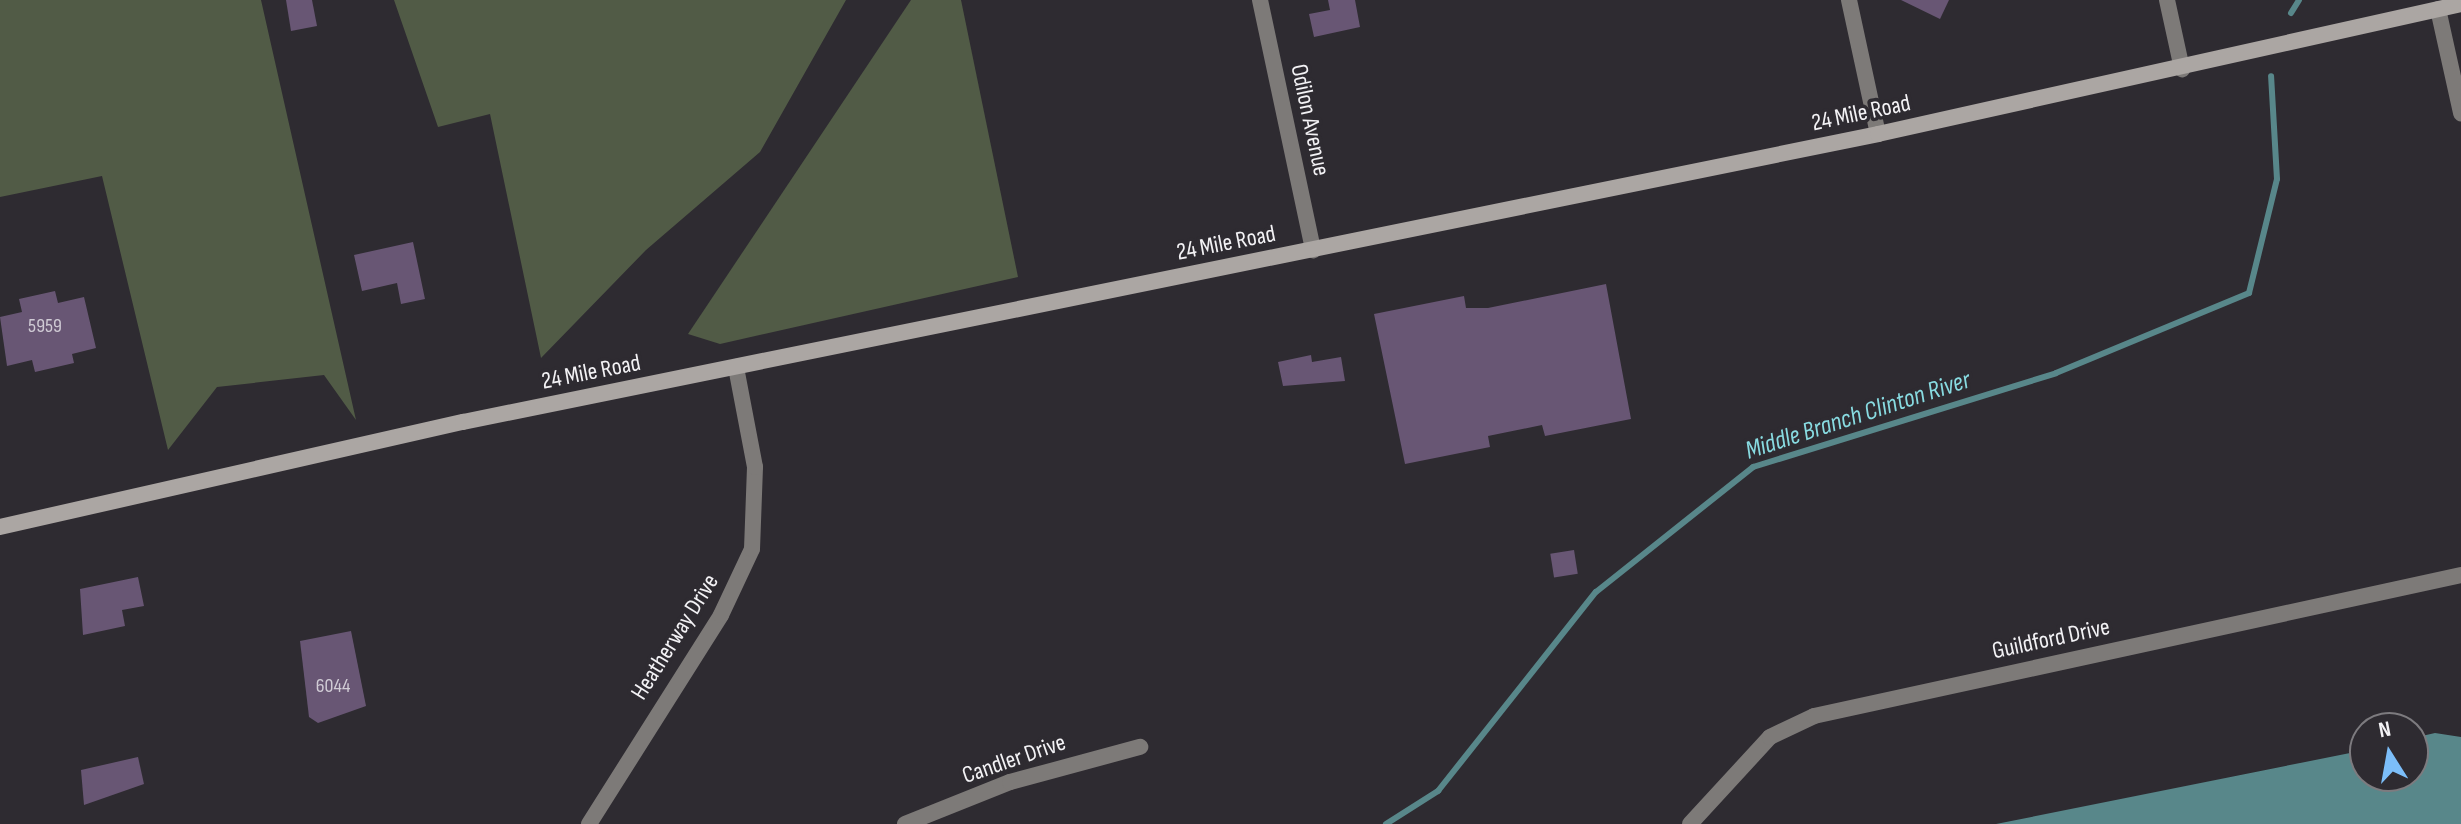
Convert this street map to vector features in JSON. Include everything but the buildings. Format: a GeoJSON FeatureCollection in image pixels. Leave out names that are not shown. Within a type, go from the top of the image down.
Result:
{"type":"FeatureCollection","features":[{"type":"Feature","properties":{"kind":"street","name":"Odilon Avenue"},"geometry":{"type":"LineString","coordinates":[[1260,0],[1313,250]]}},
{"type":"Feature","properties":{"kind":"street"},"geometry":{"type":"LineString","coordinates":[[1849,0],[1878,134]]}},
{"type":"Feature","properties":{"kind":"street"},"geometry":{"type":"LineString","coordinates":[[2167,0],[2182,69]]}},
{"type":"Feature","properties":{"kind":"street","name":"24 Mile Road"},"geometry":{"type":"LineString","coordinates":[[0,527],[736,367],[1878,134],[2182,69],[2461,4]]}},
{"type":"Feature","properties":{"kind":"street"},"geometry":{"type":"LineString","coordinates":[[2438,9],[2461,113]]}},
{"type":"Feature","properties":{"kind":"street","name":"Heatherway Drive"},"geometry":{"type":"LineString","coordinates":[[589,824],[721,615],[752,549],[755,467],[736,367]]}},
{"type":"Feature","properties":{"kind":"street","name":"Guildford Drive"},"geometry":{"type":"LineString","coordinates":[[1690,824],[1770,737],[1814,716],[2461,575]]}},
{"type":"Feature","properties":{"kind":"street","name":"Candler Drive"},"geometry":{"type":"LineString","coordinates":[[905,824],[1010,782],[1140,747]]}},
{"type":"Feature","properties":{"kind":"green space"},"geometry":{"type":"Polygon","coordinates":[[[0,0],[261,0],[356,420],[324,375],[217,387],[168,450],[102,176],[0,197],[0,0]]]}},
{"type":"Feature","properties":{"kind":"green space"},"geometry":{"type":"Polygon","coordinates":[[[394,0],[846,0],[760,152],[646,250],[541,358],[490,114],[438,127],[394,0]]]}},
{"type":"Feature","properties":{"kind":"green space"},"geometry":{"type":"Polygon","coordinates":[[[911,0],[961,0],[1018,277],[720,344],[688,334],[911,0]]]}},
{"type":"Feature","properties":{"kind":"water"},"geometry":{"type":"Polygon","coordinates":[[[2429,734],[2461,737],[2461,824],[1996,824],[2349,753],[2349,792],[2429,792],[2429,734]]]}},
{"type":"Feature","properties":{"kind":"waterway","name":"Middle Branch Clinton River"},"geometry":{"type":"LineString","coordinates":[[2291,13],[2299,0]]}},
{"type":"Feature","properties":{"kind":"waterway","name":"Middle Branch Clinton River"},"geometry":{"type":"LineString","coordinates":[[1386,824],[1438,791],[1596,592],[1753,467],[2056,373],[2249,293],[2277,179],[2271,76]]}}]}
